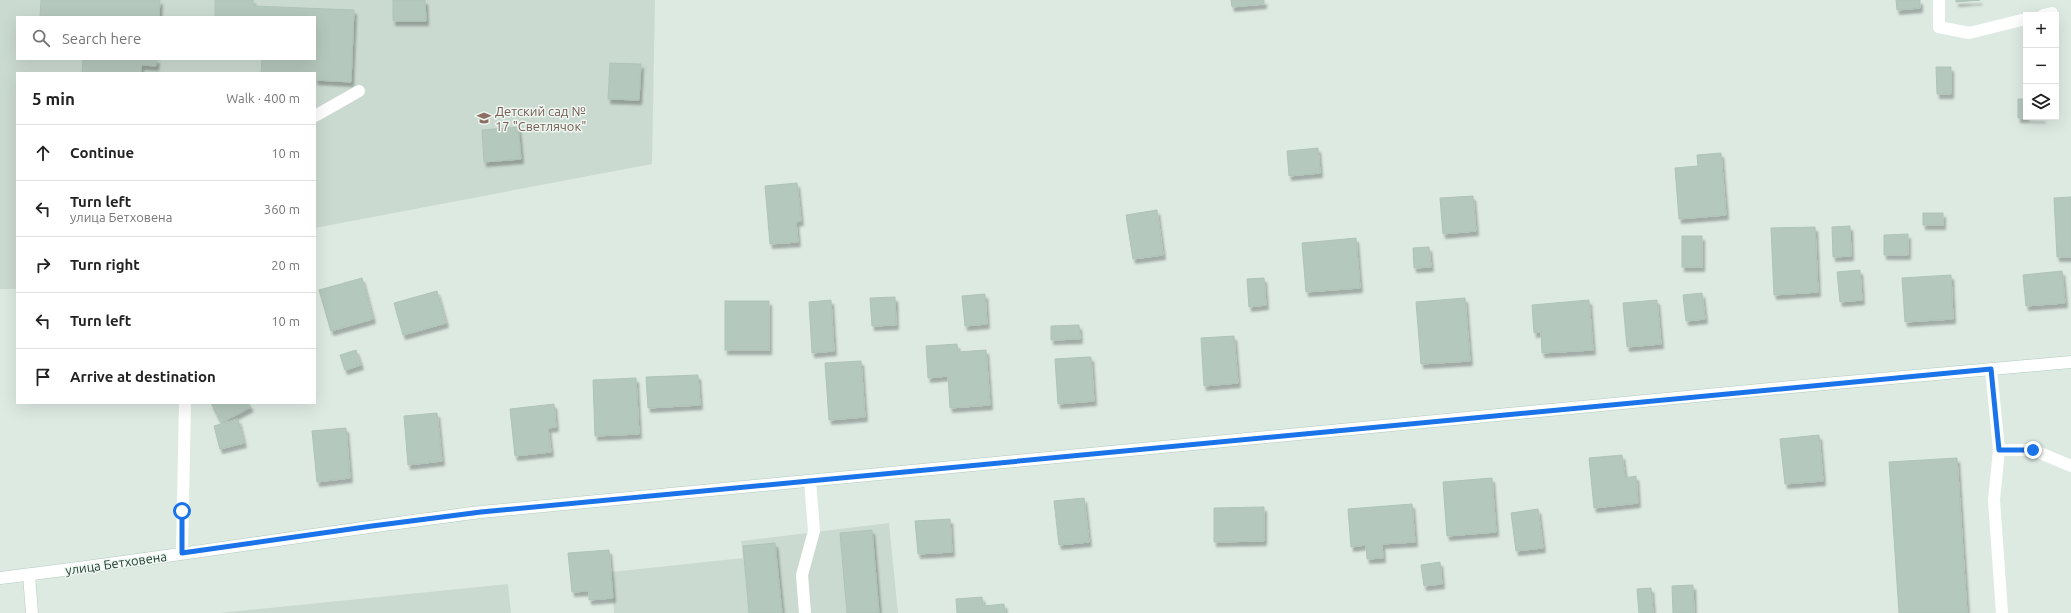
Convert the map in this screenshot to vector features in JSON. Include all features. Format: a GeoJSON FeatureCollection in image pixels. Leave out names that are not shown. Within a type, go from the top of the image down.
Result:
{"type":"FeatureCollection","features":[{"type":"Feature","properties":{"kind":"main road"},"geometry":{"type":"LineString","coordinates":[[1939,0],[1939,27],[1969,33],[2023,20]]}},
{"type":"Feature","properties":{"kind":"main road"},"geometry":{"type":"LineString","coordinates":[[316,115],[359,91]]}},
{"type":"Feature","properties":{"kind":"main road","name":"улица Бетховена"},"geometry":{"type":"LineString","coordinates":[[0,578],[474,513],[2071,362]]}},
{"type":"Feature","properties":{"kind":"main road"},"geometry":{"type":"LineString","coordinates":[[1991,369],[1999,450],[1994,500],[2002,613]]}},
{"type":"Feature","properties":{"kind":"main road"},"geometry":{"type":"LineString","coordinates":[[182,553],[185,404]]}},
{"type":"Feature","properties":{"kind":"main road"},"geometry":{"type":"LineString","coordinates":[[1999,450],[2033,450],[2071,466]]}},
{"type":"Feature","properties":{"kind":"main road"},"geometry":{"type":"LineString","coordinates":[[805,613],[802,575],[814,531],[810,481]]}},
{"type":"Feature","properties":{"kind":"main road"},"geometry":{"type":"LineString","coordinates":[[29,574],[32,613]]}},
{"type":"Feature","properties":{"kind":"shaded area","name":"Детский сад № 17 \"Светлячок\""},"geometry":{"type":"Polygon","coordinates":[[[0,0],[655,0],[652,164],[316,228],[316,72],[16,72],[16,289],[0,289],[0,0]]]}},
{"type":"Feature","properties":{"kind":"shaded area"},"geometry":{"type":"Polygon","coordinates":[[[889,523],[898,613],[614,613],[611,572],[743,558],[741,541],[889,523]]]}},
{"type":"Feature","properties":{"kind":"shaded area"},"geometry":{"type":"Polygon","coordinates":[[[508,584],[511,613],[218,613],[508,584]]]}},
{"type":"Feature","properties":{"kind":"building"},"geometry":{"type":"Polygon","coordinates":[[[41,0],[160,0],[159,16],[40,16],[41,0]]]}},
{"type":"Feature","properties":{"kind":"building"},"geometry":{"type":"Polygon","coordinates":[[[215,0],[253,0],[253,6],[354,10],[351,82],[316,80],[316,72],[261,72],[262,60],[316,60],[316,16],[215,16],[215,0]]]}},
{"type":"Feature","properties":{"kind":"building"},"geometry":{"type":"Polygon","coordinates":[[[393,0],[425,0],[426,21],[393,21],[393,0]]]}},
{"type":"Feature","properties":{"kind":"building"},"geometry":{"type":"Polygon","coordinates":[[[1231,0],[1264,0],[1264,4],[1232,7],[1231,0]]]}},
{"type":"Feature","properties":{"kind":"building"},"geometry":{"type":"Polygon","coordinates":[[[1896,0],[1920,0],[1920,8],[1897,10],[1896,0]]]}},
{"type":"Feature","properties":{"kind":"building"},"geometry":{"type":"Polygon","coordinates":[[[1956,0],[1980,0],[1956,2],[1956,0]]]}},
{"type":"Feature","properties":{"kind":"building"},"geometry":{"type":"Polygon","coordinates":[[[83,60],[157,60],[156,66],[141,65],[141,72],[82,72],[83,60]]]}},
{"type":"Feature","properties":{"kind":"building"},"geometry":{"type":"Polygon","coordinates":[[[610,63],[641,64],[639,100],[608,99],[610,63]]]}},
{"type":"Feature","properties":{"kind":"building"},"geometry":{"type":"Polygon","coordinates":[[[1936,67],[1951,67],[1951,94],[1937,94],[1936,67]]]}},
{"type":"Feature","properties":{"kind":"building"},"geometry":{"type":"Polygon","coordinates":[[[2018,99],[2023,99],[2023,118],[2018,118],[2018,99]]]}},
{"type":"Feature","properties":{"kind":"building"},"geometry":{"type":"Polygon","coordinates":[[[518,127],[521,159],[484,162],[482,130],[518,127]]]}},
{"type":"Feature","properties":{"kind":"building"},"geometry":{"type":"Polygon","coordinates":[[[1318,148],[1320,173],[1289,176],[1287,151],[1318,148]]]}},
{"type":"Feature","properties":{"kind":"building"},"geometry":{"type":"Polygon","coordinates":[[[1721,153],[1726,215],[1679,219],[1675,168],[1698,166],[1697,155],[1721,153]]]}},
{"type":"Feature","properties":{"kind":"building"},"geometry":{"type":"Polygon","coordinates":[[[797,183],[801,221],[796,222],[798,242],[770,244],[765,186],[797,183]]]}},
{"type":"Feature","properties":{"kind":"building"},"geometry":{"type":"Polygon","coordinates":[[[1473,196],[1476,231],[1443,234],[1440,198],[1473,196]]]}},
{"type":"Feature","properties":{"kind":"building"},"geometry":{"type":"Polygon","coordinates":[[[2071,197],[2071,257],[2057,257],[2054,198],[2071,197]]]}},
{"type":"Feature","properties":{"kind":"building"},"geometry":{"type":"Polygon","coordinates":[[[1157,210],[1163,255],[1133,259],[1126,215],[1157,210]]]}},
{"type":"Feature","properties":{"kind":"building"},"geometry":{"type":"Polygon","coordinates":[[[1923,213],[1943,213],[1943,225],[1923,225],[1923,213]]]}},
{"type":"Feature","properties":{"kind":"building"},"geometry":{"type":"Polygon","coordinates":[[[1850,226],[1851,256],[1833,257],[1832,227],[1850,226]]]}},
{"type":"Feature","properties":{"kind":"building"},"geometry":{"type":"Polygon","coordinates":[[[1815,227],[1818,292],[1774,295],[1771,228],[1815,227]]]}},
{"type":"Feature","properties":{"kind":"building"},"geometry":{"type":"Polygon","coordinates":[[[1908,234],[1908,255],[1884,255],[1884,235],[1908,234]]]}},
{"type":"Feature","properties":{"kind":"building"},"geometry":{"type":"Polygon","coordinates":[[[1682,236],[1702,236],[1702,267],[1682,267],[1682,236]]]}},
{"type":"Feature","properties":{"kind":"building"},"geometry":{"type":"Polygon","coordinates":[[[1356,238],[1360,288],[1306,292],[1302,243],[1356,238]]]}},
{"type":"Feature","properties":{"kind":"building"},"geometry":{"type":"Polygon","coordinates":[[[1429,247],[1431,267],[1414,268],[1413,248],[1429,247]]]}},
{"type":"Feature","properties":{"kind":"building"},"geometry":{"type":"Polygon","coordinates":[[[1860,270],[1862,300],[1840,302],[1837,272],[1860,270]]]}},
{"type":"Feature","properties":{"kind":"building"},"geometry":{"type":"Polygon","coordinates":[[[2062,271],[2065,303],[2026,306],[2023,275],[2062,271]]]}},
{"type":"Feature","properties":{"kind":"building"},"geometry":{"type":"Polygon","coordinates":[[[1951,275],[1953,319],[1905,322],[1902,278],[1951,275]]]}},
{"type":"Feature","properties":{"kind":"building"},"geometry":{"type":"Polygon","coordinates":[[[362,278],[373,319],[331,331],[319,290],[362,278]]]}},
{"type":"Feature","properties":{"kind":"building"},"geometry":{"type":"Polygon","coordinates":[[[1264,278],[1266,305],[1249,307],[1247,279],[1264,278]]]}},
{"type":"Feature","properties":{"kind":"building"},"geometry":{"type":"Polygon","coordinates":[[[437,291],[446,323],[403,335],[394,303],[437,291]]]}},
{"type":"Feature","properties":{"kind":"building"},"geometry":{"type":"Polygon","coordinates":[[[1702,293],[1705,319],[1686,321],[1683,295],[1702,293]]]}},
{"type":"Feature","properties":{"kind":"building"},"geometry":{"type":"Polygon","coordinates":[[[985,294],[987,324],[965,326],[962,296],[985,294]]]}},
{"type":"Feature","properties":{"kind":"building"},"geometry":{"type":"Polygon","coordinates":[[[895,297],[896,325],[872,326],[870,298],[895,297]]]}},
{"type":"Feature","properties":{"kind":"building"},"geometry":{"type":"Polygon","coordinates":[[[1465,298],[1470,361],[1421,364],[1416,302],[1465,298]]]}},
{"type":"Feature","properties":{"kind":"building"},"geometry":{"type":"Polygon","coordinates":[[[831,300],[834,351],[812,353],[809,302],[831,300]]]}},
{"type":"Feature","properties":{"kind":"building"},"geometry":{"type":"Polygon","coordinates":[[[1589,300],[1593,350],[1542,353],[1541,332],[1534,333],[1532,305],[1589,300]]]}},
{"type":"Feature","properties":{"kind":"building"},"geometry":{"type":"Polygon","coordinates":[[[1657,300],[1661,344],[1627,347],[1623,303],[1657,300]]]}},
{"type":"Feature","properties":{"kind":"building"},"geometry":{"type":"Polygon","coordinates":[[[725,301],[769,301],[769,350],[725,350],[725,301]]]}},
{"type":"Feature","properties":{"kind":"building"},"geometry":{"type":"Polygon","coordinates":[[[1079,325],[1080,339],[1051,340],[1051,326],[1079,325]]]}},
{"type":"Feature","properties":{"kind":"building"},"geometry":{"type":"Polygon","coordinates":[[[1234,336],[1238,383],[1204,386],[1201,338],[1234,336]]]}},
{"type":"Feature","properties":{"kind":"building"},"geometry":{"type":"Polygon","coordinates":[[[957,344],[958,352],[986,350],[990,405],[950,408],[948,376],[928,378],[926,346],[957,344]]]}},
{"type":"Feature","properties":{"kind":"building"},"geometry":{"type":"Polygon","coordinates":[[[356,350],[361,365],[345,370],[340,355],[356,350]]]}},
{"type":"Feature","properties":{"kind":"building"},"geometry":{"type":"Polygon","coordinates":[[[1091,357],[1094,401],[1058,404],[1055,359],[1091,357]]]}},
{"type":"Feature","properties":{"kind":"building"},"geometry":{"type":"Polygon","coordinates":[[[861,361],[865,417],[829,420],[825,363],[861,361]]]}},
{"type":"Feature","properties":{"kind":"building"},"geometry":{"type":"Polygon","coordinates":[[[698,375],[700,405],[648,408],[646,377],[698,375]]]}},
{"type":"Feature","properties":{"kind":"building"},"geometry":{"type":"Polygon","coordinates":[[[636,378],[639,434],[595,436],[593,380],[636,378]]]}},
{"type":"Feature","properties":{"kind":"building"},"geometry":{"type":"Polygon","coordinates":[[[212,404],[249,404],[251,407],[221,423],[212,404]]]}},
{"type":"Feature","properties":{"kind":"building"},"geometry":{"type":"Polygon","coordinates":[[[554,404],[556,427],[548,428],[551,452],[515,456],[510,409],[554,404]]]}},
{"type":"Feature","properties":{"kind":"building"},"geometry":{"type":"Polygon","coordinates":[[[437,413],[442,461],[408,465],[404,416],[437,413]]]}},
{"type":"Feature","properties":{"kind":"building"},"geometry":{"type":"Polygon","coordinates":[[[238,419],[244,443],[220,449],[214,426],[238,419]]]}},
{"type":"Feature","properties":{"kind":"building"},"geometry":{"type":"Polygon","coordinates":[[[346,428],[350,478],[317,482],[312,431],[346,428]]]}},
{"type":"Feature","properties":{"kind":"building"},"geometry":{"type":"Polygon","coordinates":[[[1819,435],[1823,481],[1785,484],[1780,439],[1819,435]]]}},
{"type":"Feature","properties":{"kind":"building"},"geometry":{"type":"Polygon","coordinates":[[[1622,455],[1625,478],[1636,476],[1638,503],[1594,508],[1589,458],[1622,455]]]}},
{"type":"Feature","properties":{"kind":"building"},"geometry":{"type":"Polygon","coordinates":[[[1957,458],[1967,613],[1899,613],[1889,462],[1957,458]]]}},
{"type":"Feature","properties":{"kind":"building"},"geometry":{"type":"Polygon","coordinates":[[[1492,478],[1496,532],[1447,536],[1443,482],[1492,478]]]}},
{"type":"Feature","properties":{"kind":"building"},"geometry":{"type":"Polygon","coordinates":[[[1084,498],[1089,542],[1059,545],[1054,501],[1084,498]]]}},
{"type":"Feature","properties":{"kind":"building"},"geometry":{"type":"Polygon","coordinates":[[[1412,504],[1415,542],[1382,544],[1383,558],[1367,559],[1366,545],[1351,547],[1348,509],[1412,504]]]}},
{"type":"Feature","properties":{"kind":"building"},"geometry":{"type":"Polygon","coordinates":[[[1264,507],[1264,541],[1214,542],[1214,508],[1264,507]]]}},
{"type":"Feature","properties":{"kind":"building"},"geometry":{"type":"Polygon","coordinates":[[[1538,509],[1543,548],[1516,551],[1511,513],[1538,509]]]}},
{"type":"Feature","properties":{"kind":"building"},"geometry":{"type":"Polygon","coordinates":[[[950,519],[952,552],[918,554],[915,521],[950,519]]]}},
{"type":"Feature","properties":{"kind":"building"},"geometry":{"type":"Polygon","coordinates":[[[872,530],[879,613],[847,613],[840,533],[872,530]]]}},
{"type":"Feature","properties":{"kind":"building"},"geometry":{"type":"Polygon","coordinates":[[[775,543],[782,613],[749,613],[743,546],[775,543]]]}},
{"type":"Feature","properties":{"kind":"building"},"geometry":{"type":"Polygon","coordinates":[[[609,550],[613,598],[589,600],[589,591],[572,592],[568,553],[609,550]]]}},
{"type":"Feature","properties":{"kind":"building"},"geometry":{"type":"Polygon","coordinates":[[[1440,562],[1442,584],[1424,586],[1421,565],[1440,562]]]}},
{"type":"Feature","properties":{"kind":"building"},"geometry":{"type":"Polygon","coordinates":[[[1693,585],[1694,613],[1673,613],[1672,586],[1693,585]]]}},
{"type":"Feature","properties":{"kind":"building"},"geometry":{"type":"Polygon","coordinates":[[[1651,588],[1653,613],[1639,613],[1637,589],[1651,588]]]}},
{"type":"Feature","properties":{"kind":"building"},"geometry":{"type":"Polygon","coordinates":[[[982,597],[983,606],[1004,604],[1005,613],[957,613],[956,599],[982,597]]]}},
{"type":"Feature","properties":{"kind":"place","name":"Детский сад № 17 \"Светлячок\""},"geometry":{"type":"Point","coordinates":[484,118]}},
{"type":"Feature","properties":{"kind":"route"},"geometry":{"type":"LineString","coordinates":[[182,511],[182,553],[481,512],[1991,369],[1998,424],[1999,450],[2033,450]]}}]}
